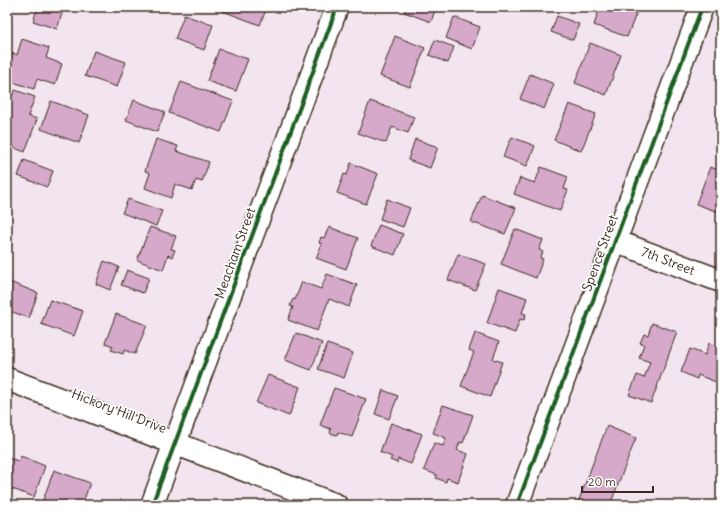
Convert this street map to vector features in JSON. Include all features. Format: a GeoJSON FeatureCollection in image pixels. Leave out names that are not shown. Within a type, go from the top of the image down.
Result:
{"type":"FeatureCollection","features":[{"type":"Feature","properties":{"kind":"street","name":"Meacham Street"},"geometry":{"type":"LineString","coordinates":[[152,505],[337,7]]}},
{"type":"Feature","properties":{"kind":"street","name":"Spence Street"},"geometry":{"type":"LineString","coordinates":[[517,505],[702,7]]}},
{"type":"Feature","properties":{"kind":"street","name":"7th Street"},"geometry":{"type":"LineString","coordinates":[[615,241],[721,281]]}},
{"type":"Feature","properties":{"kind":"street","name":"Hickory Hill Drive"},"geometry":{"type":"LineString","coordinates":[[7,379],[336,505]]}},
{"type":"Feature","properties":{"kind":"building"},"geometry":{"type":"Polygon","coordinates":[[[38,7],[64,7],[57,29],[33,21],[38,7]]]}},
{"type":"Feature","properties":{"kind":"building"},"geometry":{"type":"Polygon","coordinates":[[[96,7],[113,7],[111,12],[96,7]]]}},
{"type":"Feature","properties":{"kind":"building"},"geometry":{"type":"Polygon","coordinates":[[[212,7],[267,7],[260,25],[212,7]]]}},
{"type":"Feature","properties":{"kind":"building"},"geometry":{"type":"Polygon","coordinates":[[[406,7],[436,7],[431,22],[404,12],[406,7]]]}},
{"type":"Feature","properties":{"kind":"building"},"geometry":{"type":"Polygon","coordinates":[[[600,7],[634,7],[632,12],[636,14],[627,37],[594,25],[600,7]]]}},
{"type":"Feature","properties":{"kind":"building"},"geometry":{"type":"Polygon","coordinates":[[[184,15],[213,25],[204,50],[175,39],[184,15]]]}},
{"type":"Feature","properties":{"kind":"building"},"geometry":{"type":"Polygon","coordinates":[[[557,16],[579,24],[573,40],[551,32],[557,16]]]}},
{"type":"Feature","properties":{"kind":"building"},"geometry":{"type":"Polygon","coordinates":[[[454,17],[480,27],[472,49],[446,38],[454,17]]]}},
{"type":"Feature","properties":{"kind":"building"},"geometry":{"type":"Polygon","coordinates":[[[395,36],[425,48],[410,87],[380,76],[395,36]]]}},
{"type":"Feature","properties":{"kind":"building"},"geometry":{"type":"Polygon","coordinates":[[[22,39],[49,48],[46,58],[62,64],[55,85],[37,79],[34,89],[7,80],[7,70],[13,53],[17,55],[22,39]]]}},
{"type":"Feature","properties":{"kind":"building"},"geometry":{"type":"Polygon","coordinates":[[[435,40],[454,47],[448,63],[429,55],[435,40]]]}},
{"type":"Feature","properties":{"kind":"building"},"geometry":{"type":"Polygon","coordinates":[[[590,43],[621,55],[606,95],[575,83],[590,43]]]}},
{"type":"Feature","properties":{"kind":"building"},"geometry":{"type":"Polygon","coordinates":[[[219,49],[248,59],[236,91],[207,81],[219,49]]]}},
{"type":"Feature","properties":{"kind":"building"},"geometry":{"type":"Polygon","coordinates":[[[94,51],[126,62],[117,87],[85,76],[94,51]]]}},
{"type":"Feature","properties":{"kind":"building"},"geometry":{"type":"Polygon","coordinates":[[[530,74],[554,84],[544,109],[520,99],[530,74]]]}},
{"type":"Feature","properties":{"kind":"building"},"geometry":{"type":"Polygon","coordinates":[[[181,82],[233,101],[221,132],[169,113],[181,82]]]}},
{"type":"Feature","properties":{"kind":"building"},"geometry":{"type":"Polygon","coordinates":[[[15,90],[35,97],[28,116],[37,119],[25,152],[7,145],[7,108],[15,90]]]}},
{"type":"Feature","properties":{"kind":"building"},"geometry":{"type":"Polygon","coordinates":[[[134,100],[165,112],[157,132],[126,120],[134,100]]]}},
{"type":"Feature","properties":{"kind":"building"},"geometry":{"type":"Polygon","coordinates":[[[51,101],[89,115],[79,143],[41,129],[51,101]]]}},
{"type":"Feature","properties":{"kind":"building"},"geometry":{"type":"Polygon","coordinates":[[[370,101],[414,117],[408,133],[392,127],[386,143],[358,133],[370,101]]]}},
{"type":"Feature","properties":{"kind":"building"},"geometry":{"type":"Polygon","coordinates":[[[569,104],[596,114],[581,151],[554,140],[569,104]]]}},
{"type":"Feature","properties":{"kind":"building"},"geometry":{"type":"Polygon","coordinates":[[[512,137],[535,146],[527,166],[503,157],[512,137]]]}},
{"type":"Feature","properties":{"kind":"building"},"geometry":{"type":"Polygon","coordinates":[[[156,139],[178,146],[176,151],[209,162],[202,182],[196,180],[192,190],[175,184],[171,198],[145,188],[150,173],[145,171],[156,139]]]}},
{"type":"Feature","properties":{"kind":"building"},"geometry":{"type":"Polygon","coordinates":[[[415,139],[438,147],[430,168],[408,160],[415,139]]]}},
{"type":"Feature","properties":{"kind":"building"},"geometry":{"type":"Polygon","coordinates":[[[24,160],[53,171],[47,187],[18,176],[24,160]]]}},
{"type":"Feature","properties":{"kind":"building"},"geometry":{"type":"Polygon","coordinates":[[[351,163],[378,174],[366,204],[337,193],[344,174],[347,175],[351,163]]]}},
{"type":"Feature","properties":{"kind":"building"},"geometry":{"type":"Polygon","coordinates":[[[541,167],[568,177],[564,189],[568,190],[560,211],[514,194],[520,178],[535,183],[541,167]]]}},
{"type":"Feature","properties":{"kind":"building"},"geometry":{"type":"Polygon","coordinates":[[[710,167],[721,171],[721,213],[696,204],[710,167]]]}},
{"type":"Feature","properties":{"kind":"building"},"geometry":{"type":"Polygon","coordinates":[[[482,195],[516,208],[505,234],[471,222],[482,195]]]}},
{"type":"Feature","properties":{"kind":"building"},"geometry":{"type":"Polygon","coordinates":[[[128,199],[162,211],[156,226],[122,213],[128,199]]]}},
{"type":"Feature","properties":{"kind":"building"},"geometry":{"type":"Polygon","coordinates":[[[387,199],[410,208],[403,227],[380,219],[387,199]]]}},
{"type":"Feature","properties":{"kind":"building"},"geometry":{"type":"Polygon","coordinates":[[[379,225],[403,234],[395,255],[371,246],[379,225]]]}},
{"type":"Feature","properties":{"kind":"building"},"geometry":{"type":"Polygon","coordinates":[[[150,227],[176,236],[171,249],[175,250],[172,257],[168,255],[163,270],[137,260],[150,227]]]}},
{"type":"Feature","properties":{"kind":"building"},"geometry":{"type":"Polygon","coordinates":[[[329,227],[358,238],[346,269],[316,258],[322,244],[319,243],[321,237],[324,238],[329,227]]]}},
{"type":"Feature","properties":{"kind":"building"},"geometry":{"type":"Polygon","coordinates":[[[515,229],[543,240],[539,250],[543,252],[540,258],[543,259],[536,278],[501,264],[515,229]]]}},
{"type":"Feature","properties":{"kind":"building"},"geometry":{"type":"Polygon","coordinates":[[[7,246],[11,247],[7,257],[7,246]]]}},
{"type":"Feature","properties":{"kind":"building"},"geometry":{"type":"Polygon","coordinates":[[[458,254],[486,264],[475,290],[448,280],[458,254]]]}},
{"type":"Feature","properties":{"kind":"building"},"geometry":{"type":"Polygon","coordinates":[[[104,261],[119,267],[110,290],[96,284],[104,261]]]}},
{"type":"Feature","properties":{"kind":"building"},"geometry":{"type":"Polygon","coordinates":[[[127,270],[149,278],[143,293],[121,285],[127,270]]]}},
{"type":"Feature","properties":{"kind":"building"},"geometry":{"type":"Polygon","coordinates":[[[327,274],[357,285],[349,307],[329,299],[317,331],[288,320],[293,307],[290,306],[293,299],[295,300],[302,282],[321,289],[327,274]]]}},
{"type":"Feature","properties":{"kind":"building"},"geometry":{"type":"Polygon","coordinates":[[[7,281],[38,293],[29,318],[7,310],[7,281]]]}},
{"type":"Feature","properties":{"kind":"building"},"geometry":{"type":"Polygon","coordinates":[[[499,288],[527,298],[522,313],[526,314],[524,320],[520,319],[515,333],[487,323],[499,288]]]}},
{"type":"Feature","properties":{"kind":"building"},"geometry":{"type":"Polygon","coordinates":[[[50,300],[83,311],[74,336],[41,324],[50,300]]]}},
{"type":"Feature","properties":{"kind":"building"},"geometry":{"type":"Polygon","coordinates":[[[116,314],[147,325],[135,354],[124,350],[123,354],[111,350],[113,346],[105,343],[116,314]]]}},
{"type":"Feature","properties":{"kind":"building"},"geometry":{"type":"Polygon","coordinates":[[[652,323],[677,332],[651,403],[629,395],[637,375],[644,378],[650,362],[639,358],[644,344],[640,343],[644,334],[648,335],[652,323]]]}},
{"type":"Feature","properties":{"kind":"building"},"geometry":{"type":"Polygon","coordinates":[[[296,333],[322,343],[311,370],[285,360],[296,333]]]}},
{"type":"Feature","properties":{"kind":"building"},"geometry":{"type":"Polygon","coordinates":[[[475,333],[499,342],[493,359],[502,362],[490,397],[461,386],[474,352],[469,350],[475,333]]]}},
{"type":"Feature","properties":{"kind":"building"},"geometry":{"type":"Polygon","coordinates":[[[709,343],[721,348],[721,384],[698,375],[697,379],[681,372],[690,349],[705,355],[709,343]]]}},
{"type":"Feature","properties":{"kind":"building"},"geometry":{"type":"Polygon","coordinates":[[[327,344],[353,353],[344,378],[318,369],[327,344]]]}},
{"type":"Feature","properties":{"kind":"building"},"geometry":{"type":"Polygon","coordinates":[[[268,375],[300,387],[289,416],[256,403],[268,375]]]}},
{"type":"Feature","properties":{"kind":"building"},"geometry":{"type":"Polygon","coordinates":[[[334,388],[366,399],[352,437],[338,432],[337,435],[330,433],[331,429],[320,425],[334,388]]]}},
{"type":"Feature","properties":{"kind":"building"},"geometry":{"type":"Polygon","coordinates":[[[383,390],[398,396],[389,419],[375,414],[383,390]]]}},
{"type":"Feature","properties":{"kind":"building"},"geometry":{"type":"Polygon","coordinates":[[[443,405],[473,415],[463,443],[460,442],[457,450],[468,454],[458,482],[447,478],[446,482],[436,478],[437,475],[424,470],[434,443],[443,446],[446,438],[433,433],[443,405]]]}},
{"type":"Feature","properties":{"kind":"building"},"geometry":{"type":"Polygon","coordinates":[[[391,423],[422,434],[411,464],[398,459],[397,463],[390,460],[392,457],[380,452],[391,423]]]}},
{"type":"Feature","properties":{"kind":"building"},"geometry":{"type":"Polygon","coordinates":[[[607,426],[636,438],[610,505],[577,505],[607,426]]]}},
{"type":"Feature","properties":{"kind":"building"},"geometry":{"type":"Polygon","coordinates":[[[21,456],[45,466],[34,497],[7,487],[8,458],[19,461],[21,456]]]}},
{"type":"Feature","properties":{"kind":"building"},"geometry":{"type":"Polygon","coordinates":[[[54,470],[90,483],[82,505],[56,505],[43,500],[54,470]]]}},
{"type":"Feature","properties":{"kind":"cycle path"},"geometry":{"type":"LineString","coordinates":[[152,505],[337,7]]}},
{"type":"Feature","properties":{"kind":"cycle path"},"geometry":{"type":"LineString","coordinates":[[517,505],[702,7]]}}]}
